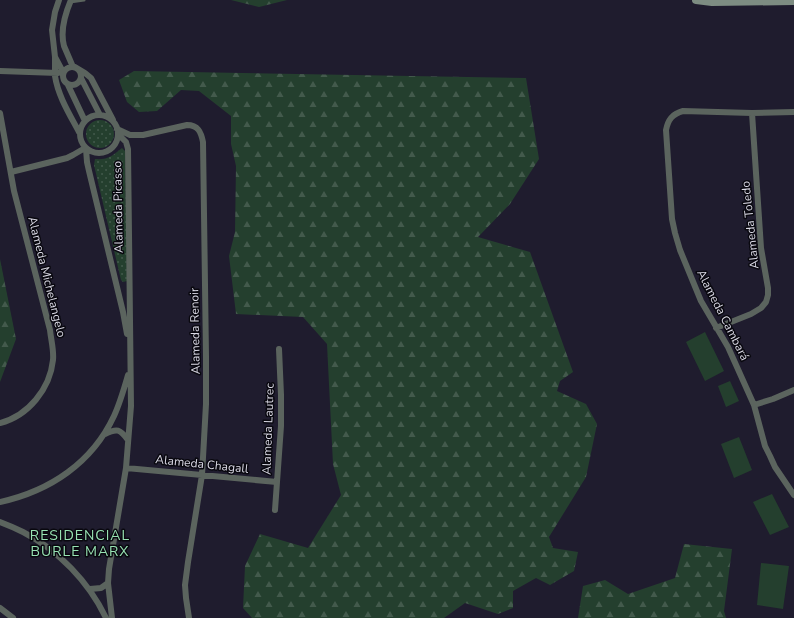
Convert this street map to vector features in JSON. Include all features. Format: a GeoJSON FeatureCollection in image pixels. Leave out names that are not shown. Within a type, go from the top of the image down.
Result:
{"type":"FeatureCollection","features":[{"type":"Feature","properties":{"kind":"main road"},"geometry":{"type":"LineString","coordinates":[[696,0],[712,2],[794,1]]}},
{"type":"Feature","properties":{"kind":"street","name":"Alameda Picasso"},"geometry":{"type":"LineString","coordinates":[[59,0],[52,30],[55,73],[60,93],[79,132],[81,141],[86,148],[98,154],[104,153],[110,150],[117,141],[117,129],[91,78],[74,67]]}},
{"type":"Feature","properties":{"kind":"street"},"geometry":{"type":"LineString","coordinates":[[71,1],[64,21],[64,46],[74,67],[80,71],[81,78],[100,115],[94,116],[85,121],[79,132]]}},
{"type":"Feature","properties":{"kind":"street","name":"Alameda Picasso"},"geometry":{"type":"LineString","coordinates":[[55,57],[63,73]]}},
{"type":"Feature","properties":{"kind":"street"},"geometry":{"type":"LineString","coordinates":[[74,67],[68,67],[63,73],[63,79],[68,85],[85,121]]}},
{"type":"Feature","properties":{"kind":"street"},"geometry":{"type":"LineString","coordinates":[[0,71],[63,73]]}},
{"type":"Feature","properties":{"kind":"street"},"geometry":{"type":"LineString","coordinates":[[68,85],[76,84],[81,78]]}},
{"type":"Feature","properties":{"kind":"street","name":"Alameda Cambará"},"geometry":{"type":"LineString","coordinates":[[794,112],[752,113],[683,111],[678,112],[670,119],[666,130],[675,233],[680,250],[698,294],[728,347],[754,404],[765,446],[775,467],[791,484],[794,495]]}},
{"type":"Feature","properties":{"kind":"street","name":"Alameda Michelangelo"},"geometry":{"type":"LineString","coordinates":[[0,113],[19,210],[53,347],[51,371],[40,395],[26,410],[16,417],[0,423]]}},
{"type":"Feature","properties":{"kind":"street","name":"Alameda Toledo"},"geometry":{"type":"LineString","coordinates":[[716,328],[751,314],[766,302],[768,295],[761,248],[752,113]]}},
{"type":"Feature","properties":{"kind":"street","name":"Alameda Picasso"},"geometry":{"type":"LineString","coordinates":[[100,115],[106,116],[110,119],[128,147],[131,406],[126,468],[108,583],[112,618]]}},
{"type":"Feature","properties":{"kind":"street","name":"Alameda Renoir"},"geometry":{"type":"LineString","coordinates":[[117,129],[130,135],[143,135],[192,125],[199,130],[203,142],[206,404],[202,475],[188,562],[186,585],[189,618]]}},
{"type":"Feature","properties":{"kind":"street","name":"Alameda Picasso"},"geometry":{"type":"LineString","coordinates":[[86,148],[88,171],[124,312],[130,352]]}},
{"type":"Feature","properties":{"kind":"street"},"geometry":{"type":"LineString","coordinates":[[11,172],[67,158],[86,148]]}},
{"type":"Feature","properties":{"kind":"street"},"geometry":{"type":"LineString","coordinates":[[117,285],[126,287],[130,284]]}},
{"type":"Feature","properties":{"kind":"street","name":"Alameda Lautrec"},"geometry":{"type":"LineString","coordinates":[[275,510],[281,426],[279,349]]}},
{"type":"Feature","properties":{"kind":"street","name":"Alameda Picasso"},"geometry":{"type":"LineString","coordinates":[[0,502],[35,492],[52,483],[68,473],[93,450],[105,434],[114,416],[121,400],[130,370]]}},
{"type":"Feature","properties":{"kind":"street"},"geometry":{"type":"LineString","coordinates":[[754,404],[773,399],[794,390]]}},
{"type":"Feature","properties":{"kind":"street"},"geometry":{"type":"LineString","coordinates":[[105,434],[113,430],[118,430],[124,434],[128,440]]}},
{"type":"Feature","properties":{"kind":"street","name":"Alameda Chagall"},"geometry":{"type":"LineString","coordinates":[[126,468],[277,482]]}},
{"type":"Feature","properties":{"kind":"street"},"geometry":{"type":"LineString","coordinates":[[0,521],[40,542],[71,568],[90,589],[106,618]]}},
{"type":"Feature","properties":{"kind":"street"},"geometry":{"type":"LineString","coordinates":[[90,589],[101,588],[108,583]]}},
{"type":"Feature","properties":{"kind":"street"},"geometry":{"type":"LineString","coordinates":[[0,608],[13,618]]}},
{"type":"Feature","properties":{"kind":"lane"},"geometry":{"type":"LineString","coordinates":[[71,1],[84,0]]}},
{"type":"Feature","properties":{"kind":"green space"},"geometry":{"type":"Polygon","coordinates":[[[231,0],[287,0],[259,7],[231,0]]]}},
{"type":"Feature","properties":{"kind":"green space"},"geometry":{"type":"Polygon","coordinates":[[[134,71],[526,78],[539,159],[510,204],[478,237],[530,252],[573,372],[560,381],[557,391],[586,404],[597,424],[586,477],[549,537],[553,548],[578,552],[574,571],[550,585],[536,578],[513,591],[513,608],[498,614],[465,603],[444,618],[252,618],[243,608],[245,566],[260,534],[308,548],[341,495],[333,464],[327,344],[303,317],[236,314],[229,256],[235,232],[236,166],[231,144],[231,116],[199,91],[181,90],[157,111],[139,112],[127,102],[119,80],[134,71]]]}},
{"type":"Feature","properties":{"kind":"green space"},"geometry":{"type":"Polygon","coordinates":[[[100,120],[106,121],[110,124],[113,128],[113,140],[110,144],[106,147],[100,148],[94,147],[90,144],[87,140],[86,134],[87,128],[90,124],[94,121],[100,120]]]}},
{"type":"Feature","properties":{"kind":"green space"},"geometry":{"type":"Polygon","coordinates":[[[122,148],[125,151],[127,281],[123,282],[121,280],[94,165],[95,159],[110,157],[122,148]]]}},
{"type":"Feature","properties":{"kind":"green space"},"geometry":{"type":"Polygon","coordinates":[[[0,259],[16,339],[0,382],[0,259]]]}},
{"type":"Feature","properties":{"kind":"green space"},"geometry":{"type":"Polygon","coordinates":[[[705,332],[724,371],[705,381],[686,342],[705,332]]]}},
{"type":"Feature","properties":{"kind":"green space"},"geometry":{"type":"Polygon","coordinates":[[[730,381],[739,401],[726,407],[718,386],[730,381]]]}},
{"type":"Feature","properties":{"kind":"green space"},"geometry":{"type":"Polygon","coordinates":[[[739,437],[752,470],[734,478],[721,444],[739,437]]]}},
{"type":"Feature","properties":{"kind":"green space"},"geometry":{"type":"Polygon","coordinates":[[[772,494],[789,527],[770,535],[753,502],[772,494]]]}},
{"type":"Feature","properties":{"kind":"green space"},"geometry":{"type":"Polygon","coordinates":[[[684,544],[732,549],[724,611],[726,618],[578,618],[583,586],[605,580],[628,594],[675,578],[684,544]]]}},
{"type":"Feature","properties":{"kind":"green space"},"geometry":{"type":"Polygon","coordinates":[[[761,563],[789,566],[783,609],[757,605],[761,563]]]}},
{"type":"Feature","properties":{"kind":"district","name":"RESIDENCIAL BURLE MARX"},"geometry":{"type":"Point","coordinates":[80,544]}}]}
